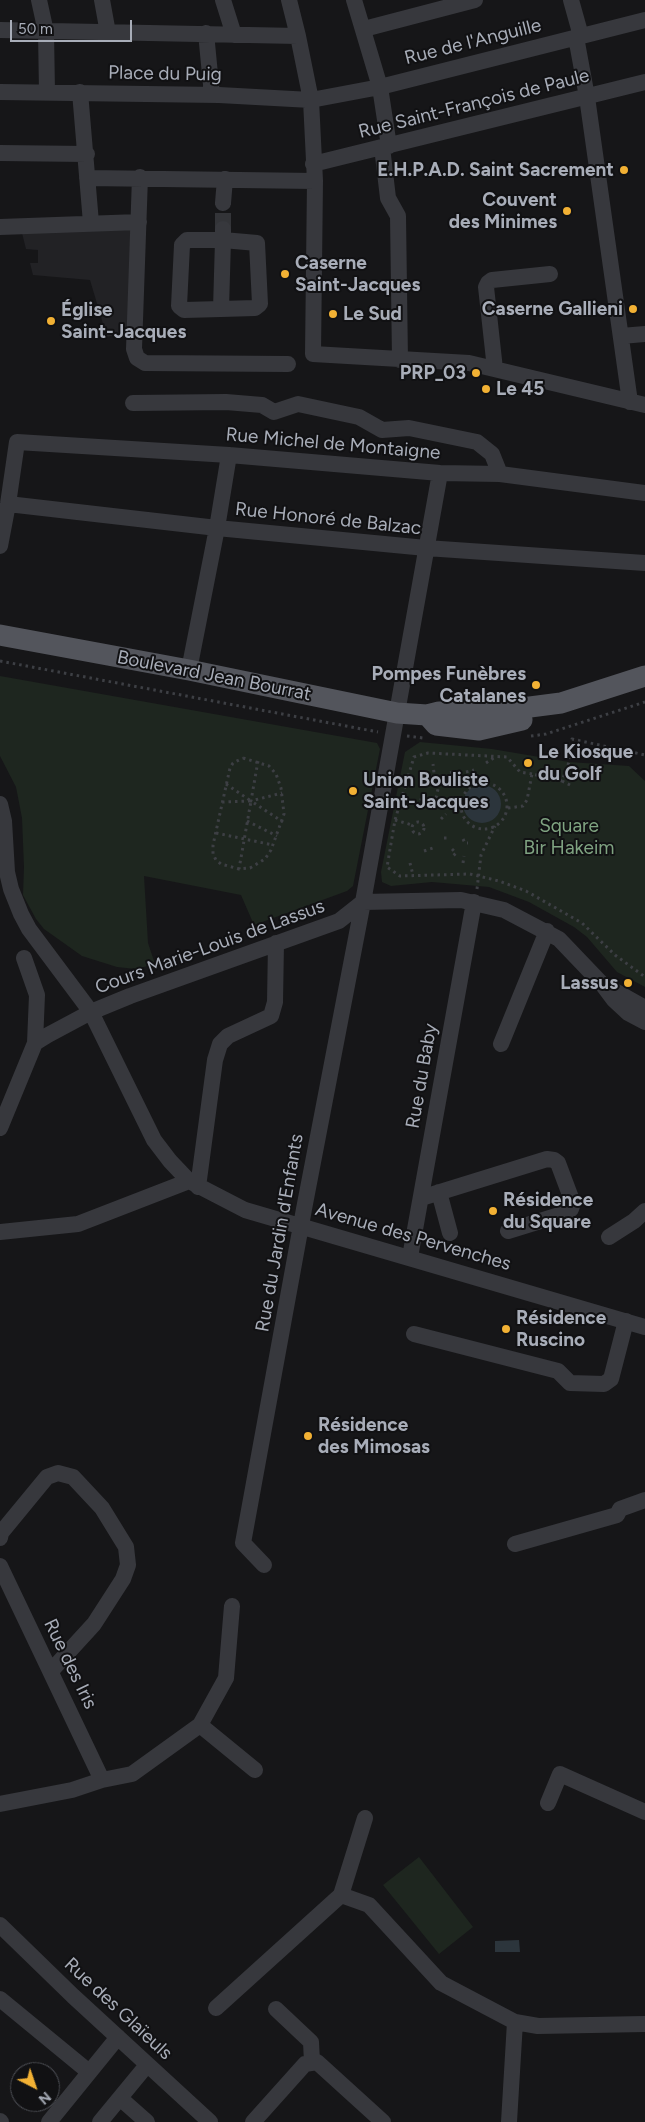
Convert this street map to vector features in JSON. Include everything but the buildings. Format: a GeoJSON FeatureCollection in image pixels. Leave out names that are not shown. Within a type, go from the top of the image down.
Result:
{"type":"FeatureCollection","features":[{"type":"Feature","properties":{"kind":"main road","name":"Boulevard Jean Bourrat"},"geometry":{"type":"LineString","coordinates":[[0,635],[189,670],[397,713],[427,715],[436,725],[479,730],[538,716],[561,703],[645,676]]}},
{"type":"Feature","properties":{"kind":"street"},"geometry":{"type":"LineString","coordinates":[[39,0],[46,32],[48,92]]}},
{"type":"Feature","properties":{"kind":"street"},"geometry":{"type":"LineString","coordinates":[[102,0],[108,33]]}},
{"type":"Feature","properties":{"kind":"street"},"geometry":{"type":"LineString","coordinates":[[223,0],[234,35]]}},
{"type":"Feature","properties":{"kind":"street"},"geometry":{"type":"LineString","coordinates":[[289,0],[310,100],[315,181],[313,354],[469,363],[638,403],[621,336],[579,36],[571,0]]}},
{"type":"Feature","properties":{"kind":"street"},"geometry":{"type":"LineString","coordinates":[[354,0],[380,87],[388,198],[398,216],[400,360]]}},
{"type":"Feature","properties":{"kind":"street"},"geometry":{"type":"LineString","coordinates":[[364,30],[475,0]]}},
{"type":"Feature","properties":{"kind":"street","name":"Rue de l'Anguille"},"geometry":{"type":"LineString","coordinates":[[310,100],[380,87],[645,20]]}},
{"type":"Feature","properties":{"kind":"street"},"geometry":{"type":"LineString","coordinates":[[0,30],[298,36]]}},
{"type":"Feature","properties":{"kind":"street"},"geometry":{"type":"LineString","coordinates":[[206,34],[212,95]]}},
{"type":"Feature","properties":{"kind":"street","name":"Rue Saint-François de Paule"},"geometry":{"type":"LineString","coordinates":[[313,164],[645,82]]}},
{"type":"Feature","properties":{"kind":"street","name":"Place du Puig"},"geometry":{"type":"LineString","coordinates":[[0,92],[212,95],[310,100]]}},
{"type":"Feature","properties":{"kind":"street"},"geometry":{"type":"LineString","coordinates":[[80,92],[87,154],[91,224]]}},
{"type":"Feature","properties":{"kind":"street"},"geometry":{"type":"LineString","coordinates":[[0,153],[87,154]]}},
{"type":"Feature","properties":{"kind":"street"},"geometry":{"type":"LineString","coordinates":[[87,178],[140,177],[315,181]]}},
{"type":"Feature","properties":{"kind":"street"},"geometry":{"type":"LineString","coordinates":[[140,177],[134,349],[137,358],[145,363],[288,364]]}},
{"type":"Feature","properties":{"kind":"street"},"geometry":{"type":"LineString","coordinates":[[223,203],[225,179]]}},
{"type":"Feature","properties":{"kind":"street"},"geometry":{"type":"LineString","coordinates":[[0,227],[139,222]]}},
{"type":"Feature","properties":{"kind":"street"},"geometry":{"type":"LineString","coordinates":[[221,309],[223,235]]}},
{"type":"Feature","properties":{"kind":"street"},"geometry":{"type":"LineString","coordinates":[[223,235],[257,243],[260,304],[255,308],[221,309],[184,310],[179,306],[182,245],[187,240],[223,235]]}},
{"type":"Feature","properties":{"kind":"street"},"geometry":{"type":"LineString","coordinates":[[495,369],[486,287],[488,283],[492,280],[550,274]]}},
{"type":"Feature","properties":{"kind":"street"},"geometry":{"type":"LineString","coordinates":[[621,336],[645,334]]}},
{"type":"Feature","properties":{"kind":"street"},"geometry":{"type":"LineString","coordinates":[[133,403],[226,402],[262,405],[274,412],[298,404],[359,417],[382,430],[409,428],[477,442],[492,454],[500,474]]}},
{"type":"Feature","properties":{"kind":"street"},"geometry":{"type":"LineString","coordinates":[[0,546],[8,504],[10,451]]}},
{"type":"Feature","properties":{"kind":"street","name":"Rue Michel de Montaigne"},"geometry":{"type":"LineString","coordinates":[[10,451],[229,455],[440,473],[500,474],[645,494]]}},
{"type":"Feature","properties":{"kind":"street"},"geometry":{"type":"LineString","coordinates":[[189,670],[217,528],[229,455]]}},
{"type":"Feature","properties":{"kind":"street","name":"Rue du Jardin d'Enfants"},"geometry":{"type":"LineString","coordinates":[[264,1565],[243,1543],[363,902],[440,473]]}},
{"type":"Feature","properties":{"kind":"street","name":"Rue Honoré de Balzac"},"geometry":{"type":"LineString","coordinates":[[8,504],[217,528],[426,548],[645,563]]}},
{"type":"Feature","properties":{"kind":"street","name":"Cours Marie-Louis de Lassus"},"geometry":{"type":"LineString","coordinates":[[0,804],[4,820],[7,872],[21,914],[29,929],[91,1012],[130,996],[339,921],[363,902]]}},
{"type":"Feature","properties":{"kind":"street"},"geometry":{"type":"LineString","coordinates":[[363,902],[415,899],[461,900],[504,910],[559,939],[602,984],[614,1000],[628,1013],[645,1022]]}},
{"type":"Feature","properties":{"kind":"street","name":"Rue du Baby"},"geometry":{"type":"LineString","coordinates":[[410,1257],[474,902]]}},
{"type":"Feature","properties":{"kind":"street"},"geometry":{"type":"LineString","coordinates":[[501,1044],[547,931]]}},
{"type":"Feature","properties":{"kind":"street"},"geometry":{"type":"LineString","coordinates":[[0,1232],[78,1224],[194,1184],[215,1060],[220,1044],[228,1036],[271,1016],[275,1002],[276,943]]}},
{"type":"Feature","properties":{"kind":"street"},"geometry":{"type":"LineString","coordinates":[[0,1128],[36,1043],[37,995],[24,958]]}},
{"type":"Feature","properties":{"kind":"street"},"geometry":{"type":"LineString","coordinates":[[602,984],[645,1008]]}},
{"type":"Feature","properties":{"kind":"street"},"geometry":{"type":"LineString","coordinates":[[36,1043],[91,1012]]}},
{"type":"Feature","properties":{"kind":"street","name":"Avenue des Pervenches"},"geometry":{"type":"LineString","coordinates":[[91,1012],[154,1140],[170,1161],[194,1184],[245,1210],[645,1327]]}},
{"type":"Feature","properties":{"kind":"street"},"geometry":{"type":"LineString","coordinates":[[420,1198],[547,1159],[554,1160],[558,1163],[573,1203],[571,1209],[566,1213],[508,1231]]}},
{"type":"Feature","properties":{"kind":"street"},"geometry":{"type":"LineString","coordinates":[[439,1192],[450,1233]]}},
{"type":"Feature","properties":{"kind":"street"},"geometry":{"type":"LineString","coordinates":[[609,1237],[634,1221],[645,1211]]}},
{"type":"Feature","properties":{"kind":"street"},"geometry":{"type":"LineString","coordinates":[[414,1334],[558,1371],[570,1383],[604,1384],[611,1379],[626,1321]]}},
{"type":"Feature","properties":{"kind":"street"},"geometry":{"type":"LineString","coordinates":[[0,1538],[1,1533],[47,1477],[58,1473],[73,1478],[102,1508],[126,1547],[128,1565],[123,1579],[94,1624],[51,1671]]}},
{"type":"Feature","properties":{"kind":"street"},"geometry":{"type":"LineString","coordinates":[[515,1544],[617,1515],[620,1509],[645,1500]]}},
{"type":"Feature","properties":{"kind":"street","name":"Rue des Iris"},"geometry":{"type":"LineString","coordinates":[[0,1566],[102,1780]]}},
{"type":"Feature","properties":{"kind":"street"},"geometry":{"type":"LineString","coordinates":[[0,1804],[72,1790],[102,1780],[132,1774],[200,1725],[226,1678],[232,1606]]}},
{"type":"Feature","properties":{"kind":"street"},"geometry":{"type":"LineString","coordinates":[[200,1725],[256,1770]]}},
{"type":"Feature","properties":{"kind":"street"},"geometry":{"type":"LineString","coordinates":[[548,1803],[560,1774],[645,1812]]}},
{"type":"Feature","properties":{"kind":"street"},"geometry":{"type":"LineString","coordinates":[[216,2008],[341,1896],[365,1818]]}},
{"type":"Feature","properties":{"kind":"street"},"geometry":{"type":"LineString","coordinates":[[341,1896],[369,1905],[441,1983],[515,2022],[538,2026],[645,2024]]}},
{"type":"Feature","properties":{"kind":"street","name":"Rue des Glaïeuls"},"geometry":{"type":"LineString","coordinates":[[0,1925],[210,2122]]}},
{"type":"Feature","properties":{"kind":"street"},"geometry":{"type":"LineString","coordinates":[[0,1999],[89,2072]]}},
{"type":"Feature","properties":{"kind":"street"},"geometry":{"type":"LineString","coordinates":[[276,2009],[311,2042],[312,2062]]}},
{"type":"Feature","properties":{"kind":"street"},"geometry":{"type":"LineString","coordinates":[[509,2122],[515,2022]]}},
{"type":"Feature","properties":{"kind":"street"},"geometry":{"type":"LineString","coordinates":[[49,2122],[118,2037]]}},
{"type":"Feature","properties":{"kind":"street"},"geometry":{"type":"LineString","coordinates":[[253,2122],[305,2064],[312,2062],[317,2062],[383,2122]]}},
{"type":"Feature","properties":{"kind":"street"},"geometry":{"type":"LineString","coordinates":[[100,2122],[121,2099],[147,2064]]}},
{"type":"Feature","properties":{"kind":"street"},"geometry":{"type":"LineString","coordinates":[[121,2099],[146,2122]]}},
{"type":"Feature","properties":{"kind":"path"},"geometry":{"type":"LineString","coordinates":[[0,661],[393,734]]}},
{"type":"Feature","properties":{"kind":"path"},"geometry":{"type":"LineString","coordinates":[[562,781],[569,762],[572,739],[645,755]]}},
{"type":"Feature","properties":{"kind":"path"},"geometry":{"type":"LineString","coordinates":[[570,785],[562,781],[520,772],[507,757],[428,752],[414,757],[396,820],[387,867],[400,876],[470,874],[526,890],[582,923],[614,955],[645,977]]}},
{"type":"Feature","properties":{"kind":"path"},"geometry":{"type":"LineString","coordinates":[[486,763],[495,757]]}},
{"type":"Feature","properties":{"kind":"path"},"geometry":{"type":"LineString","coordinates":[[238,760],[258,761],[269,766],[276,774],[282,792],[283,822],[265,859],[250,868],[239,869],[226,866],[216,860],[213,854],[226,784],[230,768],[238,760]]}},
{"type":"Feature","properties":{"kind":"path"},"geometry":{"type":"LineString","coordinates":[[239,869],[258,761]]}},
{"type":"Feature","properties":{"kind":"path"},"geometry":{"type":"LineString","coordinates":[[431,778],[434,773],[433,764]]}},
{"type":"Feature","properties":{"kind":"path"},"geometry":{"type":"LineString","coordinates":[[466,772],[474,770]]}},
{"type":"Feature","properties":{"kind":"path"},"geometry":{"type":"LineString","coordinates":[[451,771],[454,779]]}},
{"type":"Feature","properties":{"kind":"path"},"geometry":{"type":"LineString","coordinates":[[508,808],[523,806],[527,800],[532,774]]}},
{"type":"Feature","properties":{"kind":"path"},"geometry":{"type":"LineString","coordinates":[[474,902],[480,876],[481,855],[508,808],[505,795],[494,785],[480,783],[466,790],[461,804],[464,818],[476,828],[484,829],[496,826]]}},
{"type":"Feature","properties":{"kind":"path"},"geometry":{"type":"LineString","coordinates":[[226,784],[283,822]]}},
{"type":"Feature","properties":{"kind":"path"},"geometry":{"type":"LineString","coordinates":[[436,798],[438,789]]}},
{"type":"Feature","properties":{"kind":"path"},"geometry":{"type":"LineString","coordinates":[[222,802],[251,801],[282,792]]}},
{"type":"Feature","properties":{"kind":"path"},"geometry":{"type":"LineString","coordinates":[[418,805],[422,802],[420,796]]}},
{"type":"Feature","properties":{"kind":"path"},"geometry":{"type":"LineString","coordinates":[[441,819],[446,814]]}},
{"type":"Feature","properties":{"kind":"path"},"geometry":{"type":"LineString","coordinates":[[396,820],[412,825]]}},
{"type":"Feature","properties":{"kind":"path"},"geometry":{"type":"LineString","coordinates":[[247,822],[277,836]]}},
{"type":"Feature","properties":{"kind":"path"},"geometry":{"type":"LineString","coordinates":[[216,833],[273,845]]}},
{"type":"Feature","properties":{"kind":"path"},"geometry":{"type":"LineString","coordinates":[[444,838],[450,838]]}},
{"type":"Feature","properties":{"kind":"path"},"geometry":{"type":"LineString","coordinates":[[463,839],[464,842],[468,843]]}},
{"type":"Feature","properties":{"kind":"path"},"geometry":{"type":"LineString","coordinates":[[424,850],[433,848]]}},
{"type":"Feature","properties":{"kind":"path"},"geometry":{"type":"LineString","coordinates":[[452,849],[456,853],[453,856]]}},
{"type":"Feature","properties":{"kind":"path"},"geometry":{"type":"LineString","coordinates":[[463,863],[464,856]]}},
{"type":"Feature","properties":{"kind":"path"},"geometry":{"type":"LineString","coordinates":[[410,863],[414,875]]}},
{"type":"Feature","properties":{"kind":"shaded area"},"geometry":{"type":"Polygon","coordinates":[[[131,228],[130,330],[107,337],[90,280],[33,275],[30,263],[38,263],[38,250],[26,249],[21,229],[131,228]]]}},
{"type":"Feature","properties":{"kind":"shaded area"},"geometry":{"type":"Polygon","coordinates":[[[482,785],[495,791],[501,804],[495,817],[482,823],[469,817],[463,804],[469,791],[482,785]]]}},
{"type":"Feature","properties":{"kind":"shaded area"},"geometry":{"type":"Polygon","coordinates":[[[519,1940],[520,1952],[495,1952],[495,1941],[519,1940]]]}},
{"type":"Feature","properties":{"kind":"green space"},"geometry":{"type":"Polygon","coordinates":[[[0,676],[377,743],[380,749],[353,886],[347,891],[254,925],[241,895],[144,876],[148,943],[155,964],[136,969],[117,967],[82,956],[44,929],[36,919],[23,895],[22,818],[16,787],[0,756],[0,676]]]}},
{"type":"Feature","properties":{"kind":"green space","name":"Square Bir Hakeim"},"geometry":{"type":"Polygon","coordinates":[[[420,742],[492,749],[569,762],[629,766],[645,781],[645,987],[617,972],[587,937],[574,927],[529,902],[489,887],[432,882],[391,886],[382,882],[381,872],[405,752],[420,742]]]}},
{"type":"Feature","properties":{"kind":"green space"},"geometry":{"type":"Polygon","coordinates":[[[419,1857],[473,1927],[439,1954],[383,1885],[419,1857]]]}},
{"type":"Feature","properties":{"kind":"tunnel"},"geometry":{"type":"LineString","coordinates":[[223,203],[223,229]]}},
{"type":"Feature","properties":{"kind":"place","name":"E.H.P.A.D. Saint Sacrement"},"geometry":{"type":"Point","coordinates":[624,170]}},
{"type":"Feature","properties":{"kind":"place","name":"Couvent des Minimes"},"geometry":{"type":"Point","coordinates":[567,211]}},
{"type":"Feature","properties":{"kind":"place","name":"Caserne Saint-Jacques"},"geometry":{"type":"Point","coordinates":[285,274]}},
{"type":"Feature","properties":{"kind":"place","name":"Caserne Gallieni"},"geometry":{"type":"Point","coordinates":[633,309]}},
{"type":"Feature","properties":{"kind":"place","name":"Le Sud"},"geometry":{"type":"Point","coordinates":[333,314]}},
{"type":"Feature","properties":{"kind":"place","name":"Église Saint-Jacques"},"geometry":{"type":"Point","coordinates":[51,321]}},
{"type":"Feature","properties":{"kind":"place","name":"PRP_03"},"geometry":{"type":"Point","coordinates":[476,373]}},
{"type":"Feature","properties":{"kind":"place","name":"Le 45"},"geometry":{"type":"Point","coordinates":[486,389]}},
{"type":"Feature","properties":{"kind":"place","name":"Pompes Funèbres Catalanes"},"geometry":{"type":"Point","coordinates":[536,685]}},
{"type":"Feature","properties":{"kind":"place","name":"Le Kiosque du Golf"},"geometry":{"type":"Point","coordinates":[528,763]}},
{"type":"Feature","properties":{"kind":"place","name":"Union Bouliste Saint-Jacques"},"geometry":{"type":"Point","coordinates":[353,791]}},
{"type":"Feature","properties":{"kind":"place","name":"Lassus"},"geometry":{"type":"Point","coordinates":[628,983]}},
{"type":"Feature","properties":{"kind":"place","name":"Résidence du Square"},"geometry":{"type":"Point","coordinates":[493,1211]}},
{"type":"Feature","properties":{"kind":"place","name":"Résidence Ruscino"},"geometry":{"type":"Point","coordinates":[506,1329]}},
{"type":"Feature","properties":{"kind":"place","name":"Résidence des Mimosas"},"geometry":{"type":"Point","coordinates":[308,1436]}}]}
